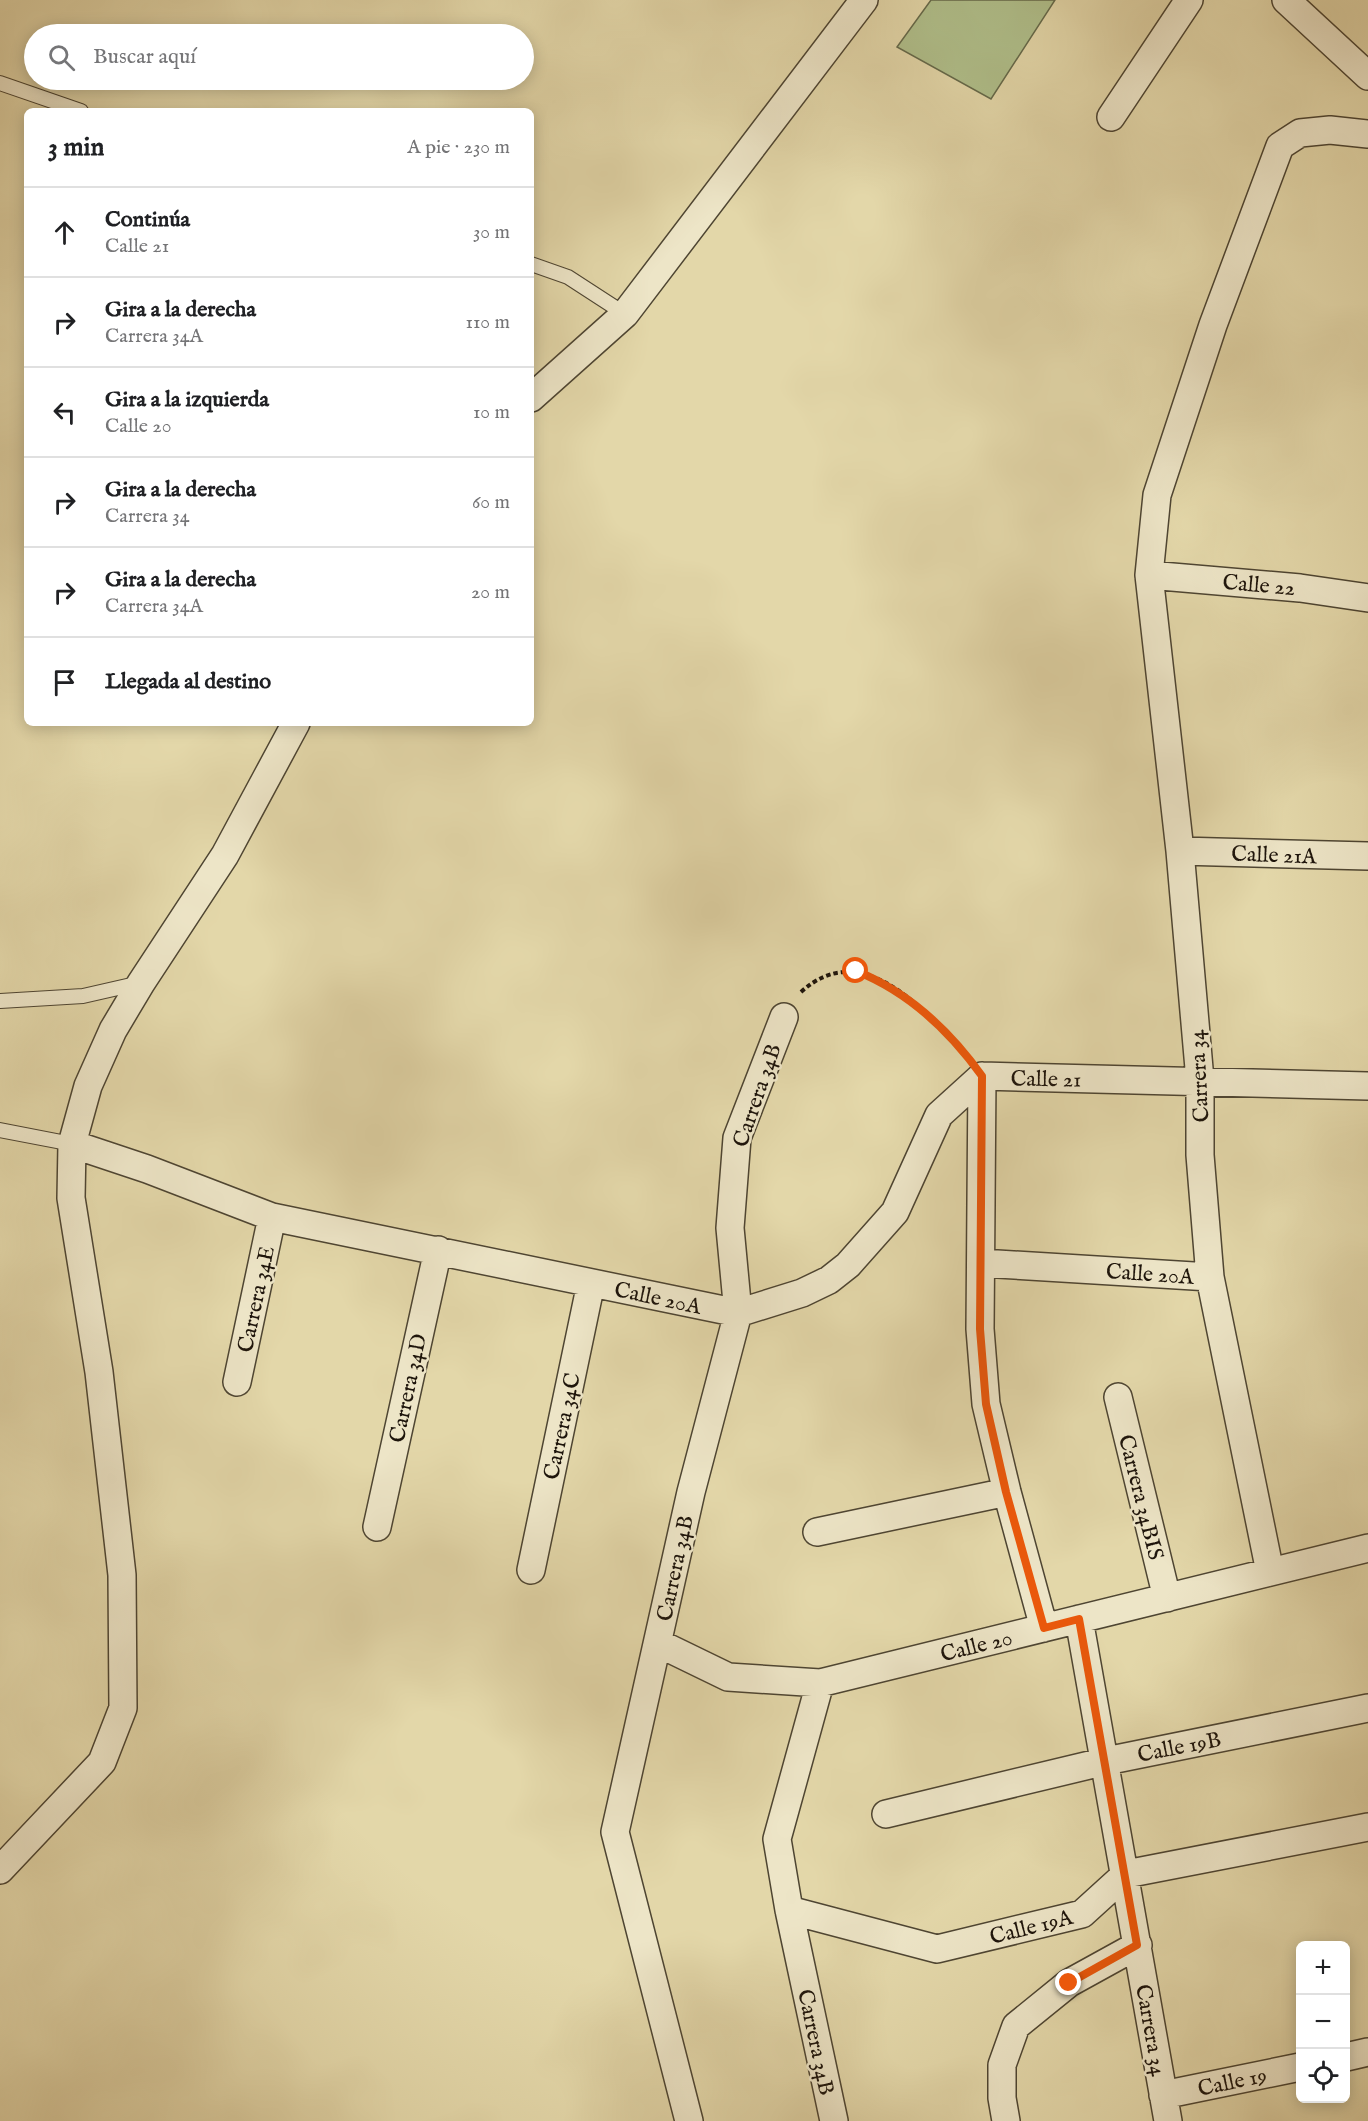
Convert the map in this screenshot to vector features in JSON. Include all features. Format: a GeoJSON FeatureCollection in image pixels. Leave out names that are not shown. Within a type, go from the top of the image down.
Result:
{"type":"FeatureCollection","features":[{"type":"Feature","properties":{"kind":"street"},"geometry":{"type":"LineString","coordinates":[[534,395],[625,314],[864,0]]}},
{"type":"Feature","properties":{"kind":"street"},"geometry":{"type":"LineString","coordinates":[[1111,117],[1189,0]]}},
{"type":"Feature","properties":{"kind":"street"},"geometry":{"type":"LineString","coordinates":[[1286,0],[1368,76]]}},
{"type":"Feature","properties":{"kind":"street","name":"Carrera 34"},"geometry":{"type":"LineString","coordinates":[[1270,1572],[1210,1277],[1200,1155],[1200,1080],[1180,851],[1149,575],[1158,495],[1167,464],[1213,325],[1280,147],[1300,133],[1330,130],[1368,134]]}},
{"type":"Feature","properties":{"kind":"street","name":"Calle 22"},"geometry":{"type":"LineString","coordinates":[[1149,575],[1300,588],[1368,598]]}},
{"type":"Feature","properties":{"kind":"street"},"geometry":{"type":"LineString","coordinates":[[0,1870],[102,1762],[123,1708],[122,1575],[99,1372],[71,1198],[72,1144],[88,1086],[113,1030],[225,855],[294,726]]}},
{"type":"Feature","properties":{"kind":"street","name":"Calle 21A"},"geometry":{"type":"LineString","coordinates":[[1180,851],[1368,856]]}},
{"type":"Feature","properties":{"kind":"street","name":"Carrera 34B"},"geometry":{"type":"LineString","coordinates":[[689,2121],[615,1832],[691,1492],[738,1313],[730,1228],[737,1138],[784,1017]]}},
{"type":"Feature","properties":{"kind":"street"},"geometry":{"type":"LineString","coordinates":[[982,1076],[980,1329],[986,1404],[1006,1492],[1044,1628]]}},
{"type":"Feature","properties":{"kind":"street","name":"Calle 21"},"geometry":{"type":"LineString","coordinates":[[982,1076],[1368,1086]]}},
{"type":"Feature","properties":{"kind":"street","name":"Calle 20A"},"geometry":{"type":"LineString","coordinates":[[72,1144],[147,1169],[272,1217],[738,1313],[802,1293],[829,1280],[848,1265],[895,1212],[939,1115],[982,1076]]}},
{"type":"Feature","properties":{"kind":"street","name":"Carrera 34E"},"geometry":{"type":"LineString","coordinates":[[237,1382],[272,1217]]}},
{"type":"Feature","properties":{"kind":"street","name":"Carrera 34D"},"geometry":{"type":"LineString","coordinates":[[377,1527],[438,1250]]}},
{"type":"Feature","properties":{"kind":"street","name":"Calle 20A"},"geometry":{"type":"LineString","coordinates":[[981,1263],[1210,1277]]}},
{"type":"Feature","properties":{"kind":"street","name":"Carrera 34C"},"geometry":{"type":"LineString","coordinates":[[531,1570],[591,1283]]}},
{"type":"Feature","properties":{"kind":"street","name":"Carrera 34BIS"},"geometry":{"type":"LineString","coordinates":[[1118,1396],[1167,1598]]}},
{"type":"Feature","properties":{"kind":"street"},"geometry":{"type":"LineString","coordinates":[[817,1532],[1006,1492]]}},
{"type":"Feature","properties":{"kind":"street","name":"Calle 20"},"geometry":{"type":"LineString","coordinates":[[658,1643],[728,1677],[820,1683],[1368,1548]]}},
{"type":"Feature","properties":{"kind":"street","name":"Carrera 34"},"geometry":{"type":"LineString","coordinates":[[1079,1619],[1166,2108]]}},
{"type":"Feature","properties":{"kind":"street","name":"Carrera 34B"},"geometry":{"type":"LineString","coordinates":[[820,1683],[777,1839],[789,1910],[834,2121]]}},
{"type":"Feature","properties":{"kind":"street","name":"Calle 19B"},"geometry":{"type":"LineString","coordinates":[[886,1814],[1106,1761],[1368,1708]]}},
{"type":"Feature","properties":{"kind":"street"},"geometry":{"type":"LineString","coordinates":[[1126,1874],[1368,1827]]}},
{"type":"Feature","properties":{"kind":"street","name":"Calle 19A"},"geometry":{"type":"LineString","coordinates":[[789,1910],[937,1949],[1082,1914],[1126,1874]]}},
{"type":"Feature","properties":{"kind":"street"},"geometry":{"type":"LineString","coordinates":[[1006,2121],[1002,2098],[1002,2064],[1016,2026],[1069,1983],[1137,1945]]}},
{"type":"Feature","properties":{"kind":"street"},"geometry":{"type":"LineString","coordinates":[[1350,2056],[1368,2052]]}},
{"type":"Feature","properties":{"kind":"street","name":"Calle 19"},"geometry":{"type":"LineString","coordinates":[[1166,2108],[1296,2068]]}},
{"type":"Feature","properties":{"kind":"lane"},"geometry":{"type":"LineString","coordinates":[[0,83],[72,108]]}},
{"type":"Feature","properties":{"kind":"lane"},"geometry":{"type":"LineString","coordinates":[[534,265],[568,277],[625,314]]}},
{"type":"Feature","properties":{"kind":"lane"},"geometry":{"type":"LineString","coordinates":[[0,1001],[83,996],[141,983]]}},
{"type":"Feature","properties":{"kind":"lane"},"geometry":{"type":"LineString","coordinates":[[0,1130],[72,1144]]}},
{"type":"Feature","properties":{"kind":"path","name":"Calle 21"},"geometry":{"type":"LineString","coordinates":[[784,1017],[791,1001],[808,985],[828,975],[856,971],[884,982],[931,1016],[982,1076]]}},
{"type":"Feature","properties":{"kind":"green space"},"geometry":{"type":"Polygon","coordinates":[[[931,0],[1055,0],[991,99],[897,47],[931,0]]]}},
{"type":"Feature","properties":{"kind":"route"},"geometry":{"type":"LineString","coordinates":[[856,971],[884,982],[931,1016],[982,1076],[980,1329],[986,1404],[1006,1492],[1044,1628],[1079,1619],[1137,1945],[1069,1983]]}}]}
